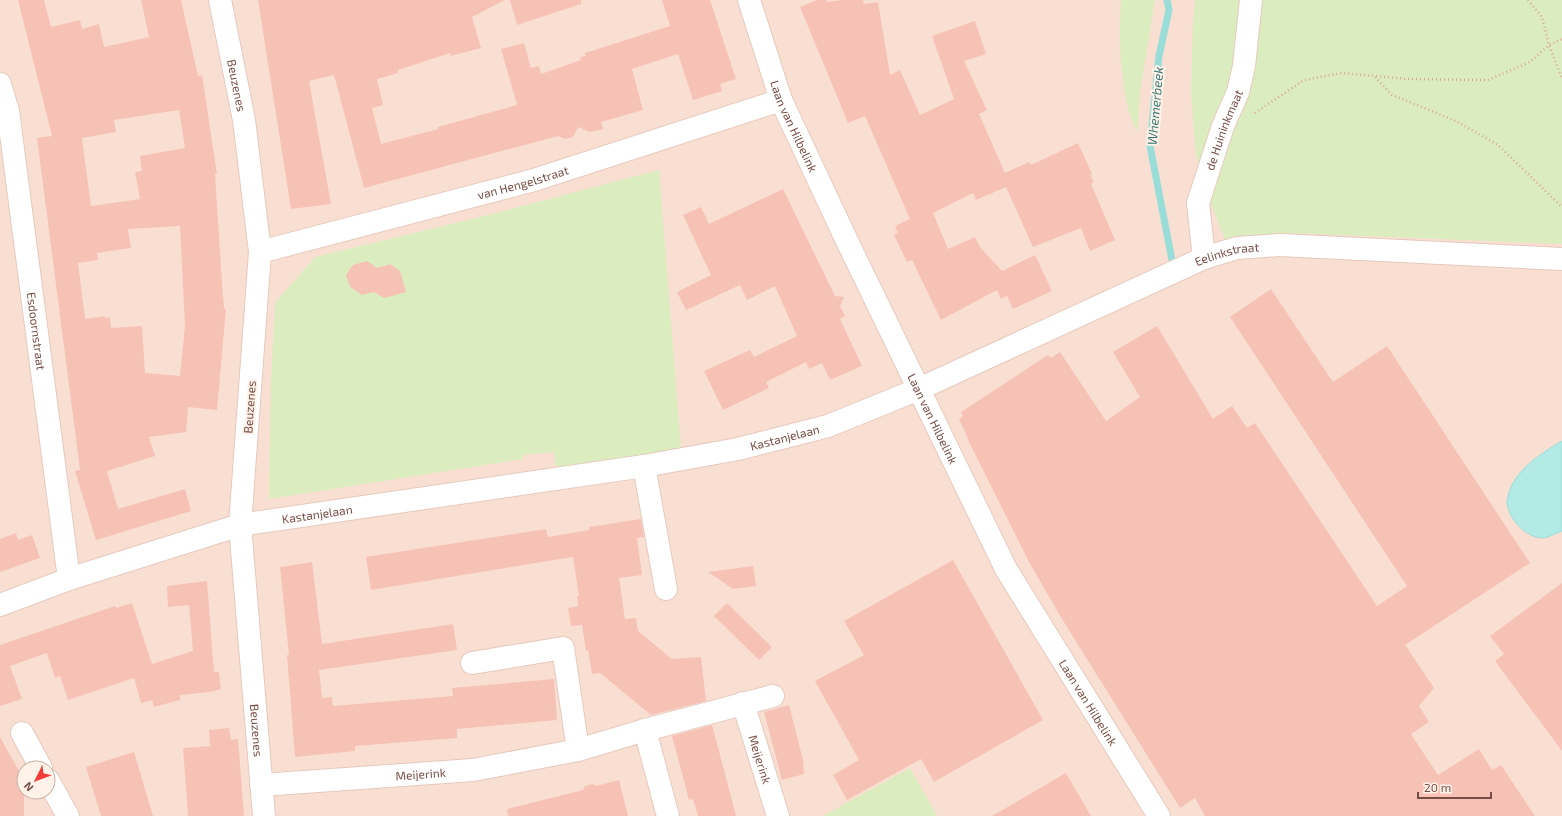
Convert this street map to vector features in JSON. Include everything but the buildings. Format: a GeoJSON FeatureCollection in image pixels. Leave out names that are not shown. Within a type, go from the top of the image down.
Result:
{"type":"FeatureCollection","features":[{"type":"Feature","properties":{"kind":"street","name":"Beuzenes"},"geometry":{"type":"LineString","coordinates":[[220,0],[244,120],[260,252],[240,525],[264,816]]}},
{"type":"Feature","properties":{"kind":"street","name":"Laan van Hilbelink"},"geometry":{"type":"LineString","coordinates":[[749,0],[781,100],[847,241],[1006,569],[1159,816]]}},
{"type":"Feature","properties":{"kind":"street","name":"de Huininkmaat"},"geometry":{"type":"LineString","coordinates":[[1204,258],[1198,203],[1223,126],[1238,92],[1244,66],[1251,0]]}},
{"type":"Feature","properties":{"kind":"street","name":"Esdoornstraat"},"geometry":{"type":"LineString","coordinates":[[0,84],[8,111],[70,579]]}},
{"type":"Feature","properties":{"kind":"street","name":"van Hengelstraat"},"geometry":{"type":"LineString","coordinates":[[260,252],[534,180],[781,100]]}},
{"type":"Feature","properties":{"kind":"street","name":"Eelinkstraat"},"geometry":{"type":"LineString","coordinates":[[919,389],[1204,258],[1237,248],[1280,246],[1562,259]]}},
{"type":"Feature","properties":{"kind":"street","name":"Kastanjelaan"},"geometry":{"type":"LineString","coordinates":[[0,605],[70,579],[240,525],[644,466],[738,450],[828,426],[919,389]]}},
{"type":"Feature","properties":{"kind":"street"},"geometry":{"type":"LineString","coordinates":[[644,466],[666,589]]}},
{"type":"Feature","properties":{"kind":"street"},"geometry":{"type":"LineString","coordinates":[[472,663],[563,648],[578,750]]}},
{"type":"Feature","properties":{"kind":"street","name":"Meijerink"},"geometry":{"type":"LineString","coordinates":[[261,785],[473,770],[578,750],[645,730],[773,696]]}},
{"type":"Feature","properties":{"kind":"street","name":"Meijerink"},"geometry":{"type":"LineString","coordinates":[[743,703],[778,816]]}},
{"type":"Feature","properties":{"kind":"street"},"geometry":{"type":"LineString","coordinates":[[645,730],[668,816]]}},
{"type":"Feature","properties":{"kind":"street"},"geometry":{"type":"LineString","coordinates":[[22,733],[37,760]]}},
{"type":"Feature","properties":{"kind":"street"},"geometry":{"type":"LineString","coordinates":[[56,794],[68,816]]}},
{"type":"Feature","properties":{"kind":"path"},"geometry":{"type":"LineString","coordinates":[[1528,0],[1542,17],[1549,45],[1562,79]]}},
{"type":"Feature","properties":{"kind":"path"},"geometry":{"type":"LineString","coordinates":[[1223,126],[1254,114],[1304,80],[1342,73],[1408,79],[1488,80],[1530,62],[1549,45],[1562,39]]}},
{"type":"Feature","properties":{"kind":"path"},"geometry":{"type":"LineString","coordinates":[[1375,77],[1392,95],[1456,121],[1498,145],[1562,208]]}},
{"type":"Feature","properties":{"kind":"shaded area"},"geometry":{"type":"Polygon","coordinates":[[[0,0],[1562,0],[1562,816],[0,816],[0,0]]]}},
{"type":"Feature","properties":{"kind":"green space"},"geometry":{"type":"Polygon","coordinates":[[[1121,0],[1155,0],[1140,92],[1137,133],[1128,108],[1121,65],[1121,0]]]}},
{"type":"Feature","properties":{"kind":"green space"},"geometry":{"type":"Polygon","coordinates":[[[1195,0],[1562,0],[1562,244],[1292,233],[1226,242],[1205,189],[1195,148],[1191,92],[1195,0]]]}},
{"type":"Feature","properties":{"kind":"green space"},"geometry":{"type":"Polygon","coordinates":[[[659,170],[681,449],[556,467],[554,452],[523,455],[523,459],[269,499],[271,381],[275,303],[315,257],[484,216],[659,170]]]}},
{"type":"Feature","properties":{"kind":"green space"},"geometry":{"type":"Polygon","coordinates":[[[910,768],[937,816],[823,816],[910,768]]]}},
{"type":"Feature","properties":{"kind":"water"},"geometry":{"type":"Polygon","coordinates":[[[1562,441],[1562,531],[1544,538],[1536,537],[1524,531],[1514,521],[1508,509],[1507,503],[1509,494],[1516,478],[1527,465],[1562,441]]]}},
{"type":"Feature","properties":{"kind":"waterway","name":"Whemerbeek"},"geometry":{"type":"LineString","coordinates":[[1167,0],[1169,10],[1159,56],[1150,146],[1172,260]]}}]}
